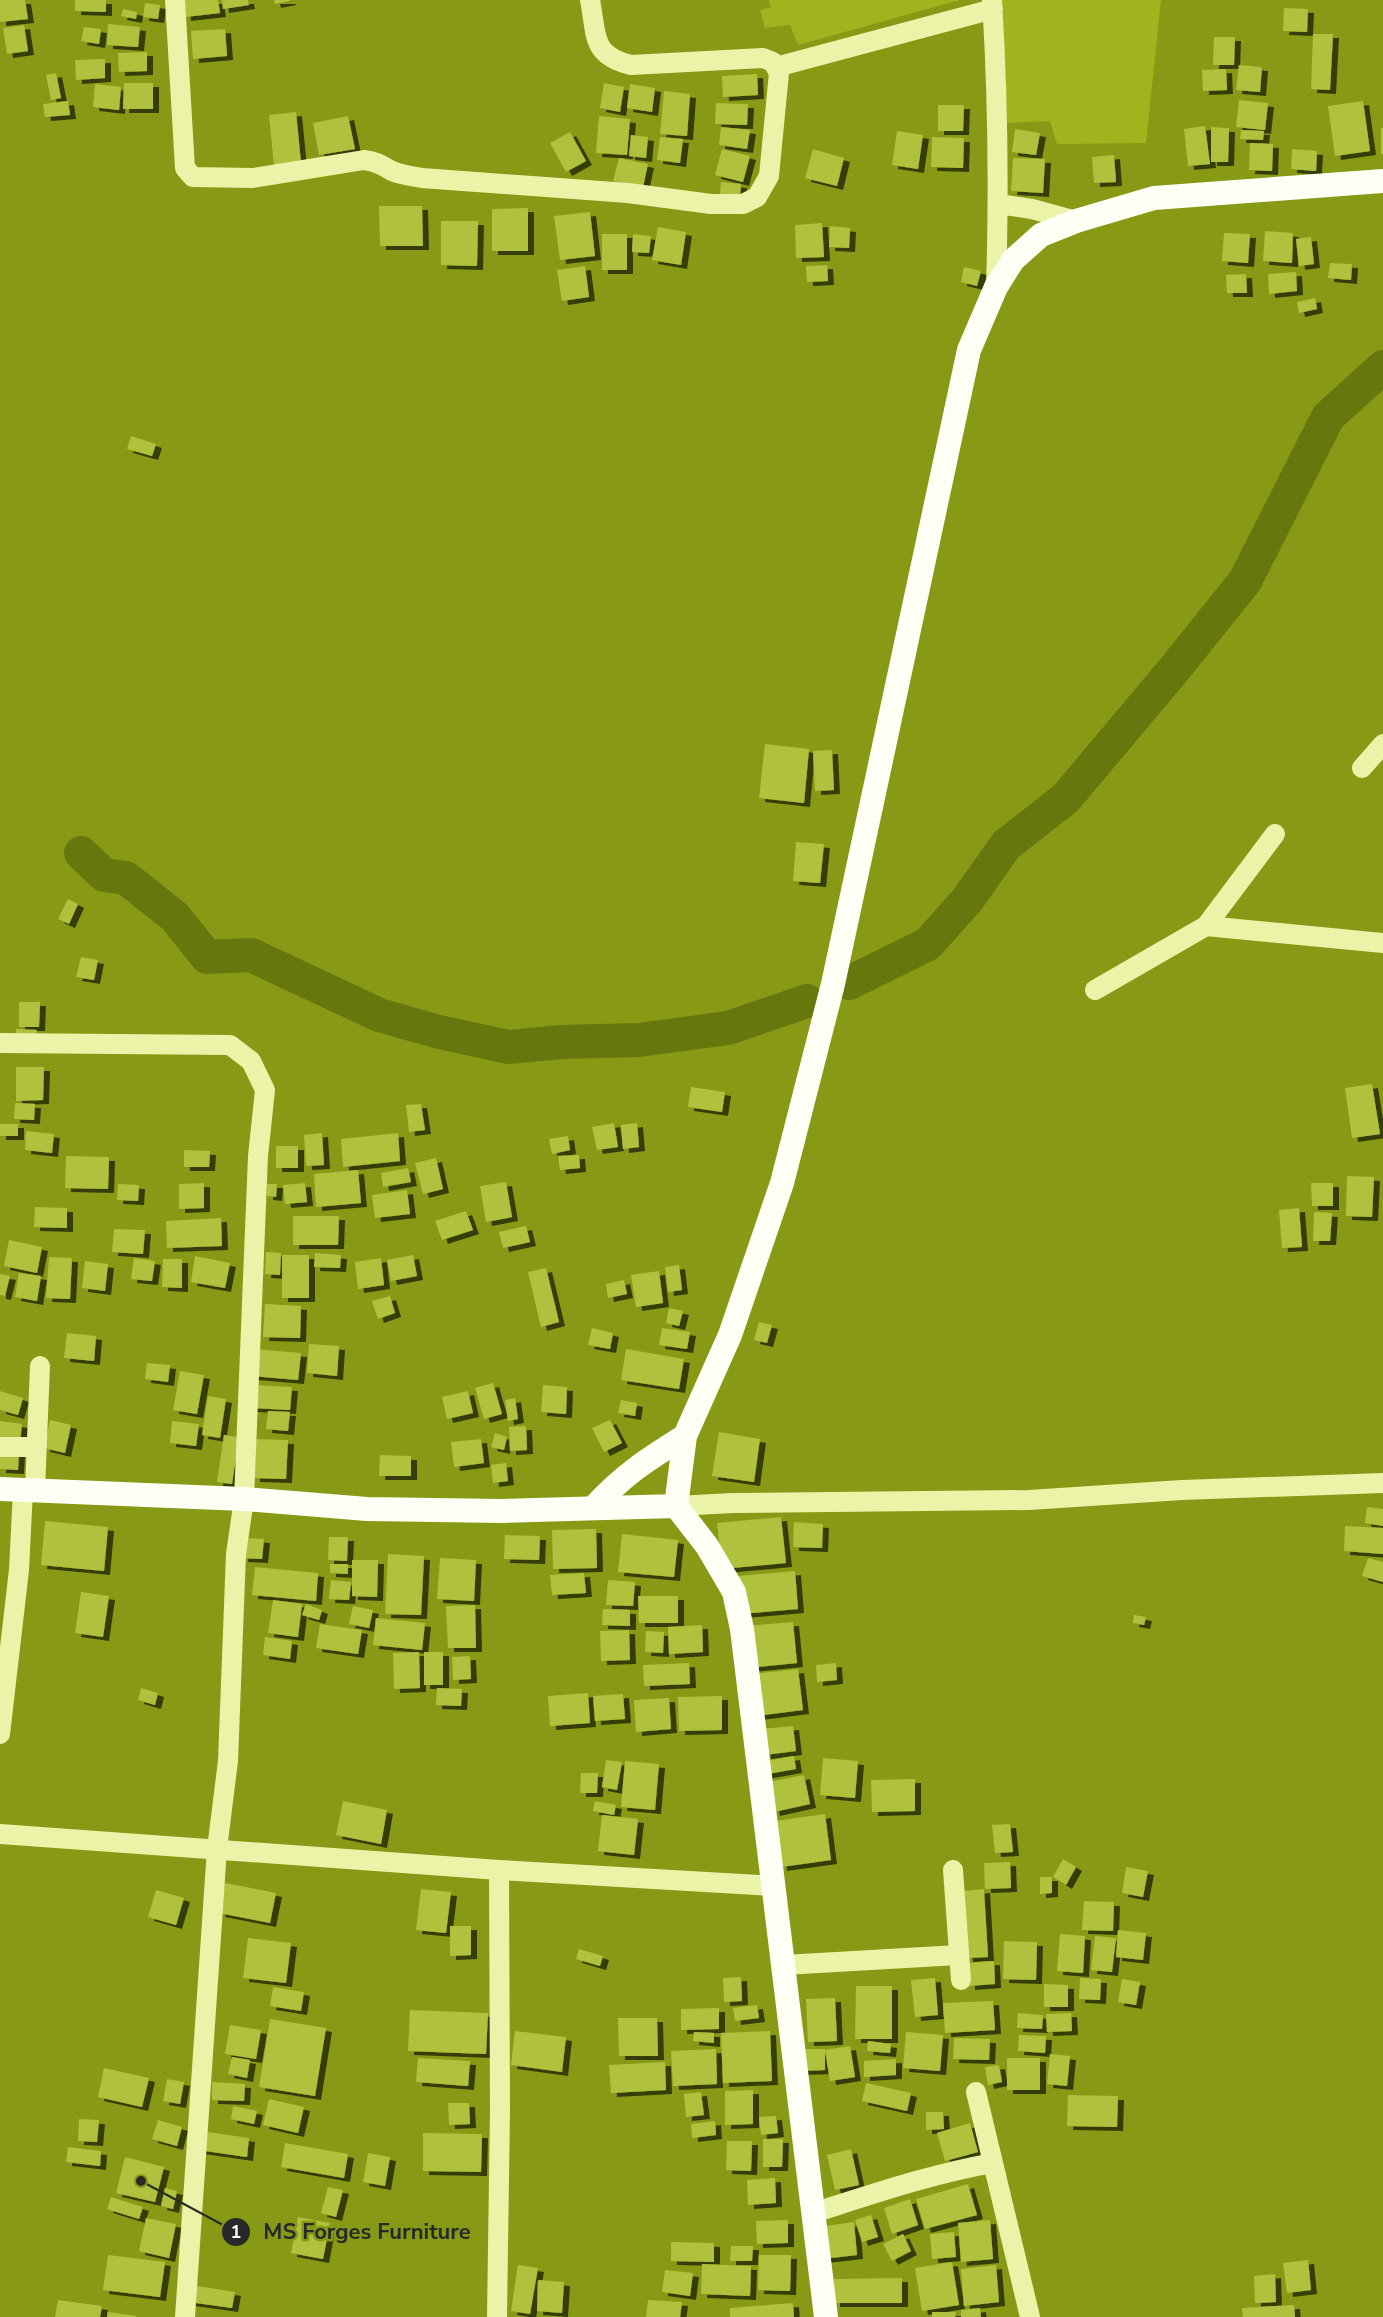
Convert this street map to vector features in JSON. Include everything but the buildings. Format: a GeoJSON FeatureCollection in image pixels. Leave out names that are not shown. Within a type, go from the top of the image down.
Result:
{"type":"FeatureCollection","features":[{"type":"Feature","properties":{"kind":"main road"},"geometry":{"type":"LineString","coordinates":[[826,2317],[775,1886],[737,1603],[734,1592],[708,1546],[676,1506],[685,1436],[730,1335],[782,1183],[833,984],[969,350],[996,287],[1012,260],[1041,234],[1154,198],[1383,181]]}},
{"type":"Feature","properties":{"kind":"main road"},"geometry":{"type":"LineString","coordinates":[[593,1508],[615,1484],[634,1468],[685,1436]]}},
{"type":"Feature","properties":{"kind":"main road"},"geometry":{"type":"LineString","coordinates":[[19,1490],[244,1499],[367,1509],[502,1511],[676,1506]]}},
{"type":"Feature","properties":{"kind":"street"},"geometry":{"type":"LineString","coordinates":[[175,0],[185,168],[193,177],[253,178],[364,160],[380,163],[404,175],[422,178],[628,193],[711,204],[743,204],[757,197],[768,176],[779,73],[773,62],[763,58],[631,65],[619,62],[606,56],[599,47],[590,0]]}},
{"type":"Feature","properties":{"kind":"street"},"geometry":{"type":"LineString","coordinates":[[776,67],[992,5],[997,72],[996,287]]}},
{"type":"Feature","properties":{"kind":"street"},"geometry":{"type":"LineString","coordinates":[[998,204],[1032,208],[1076,221]]}},
{"type":"Feature","properties":{"kind":"street"},"geometry":{"type":"LineString","coordinates":[[1362,768],[1383,744]]}},
{"type":"Feature","properties":{"kind":"street"},"geometry":{"type":"LineString","coordinates":[[1095,990],[1206,926],[1275,834]]}},
{"type":"Feature","properties":{"kind":"street"},"geometry":{"type":"LineString","coordinates":[[1206,926],[1383,943]]}},
{"type":"Feature","properties":{"kind":"street"},"geometry":{"type":"LineString","coordinates":[[0,1043],[230,1045],[251,1061],[265,1090],[258,1156],[244,1499],[236,1554],[228,1761],[217,1849],[185,2317]]}},
{"type":"Feature","properties":{"kind":"street"},"geometry":{"type":"LineString","coordinates":[[0,1734],[4,1652],[19,1570],[19,1490],[37,1447],[40,1366]]}},
{"type":"Feature","properties":{"kind":"street"},"geometry":{"type":"LineString","coordinates":[[0,1447],[37,1447]]}},
{"type":"Feature","properties":{"kind":"street"},"geometry":{"type":"LineString","coordinates":[[676,1506],[733,1503],[1029,1500],[1182,1490],[1383,1483]]}},
{"type":"Feature","properties":{"kind":"street"},"geometry":{"type":"LineString","coordinates":[[0,1834],[499,1870],[775,1886]]}},
{"type":"Feature","properties":{"kind":"street"},"geometry":{"type":"LineString","coordinates":[[953,1869],[961,1980]]}},
{"type":"Feature","properties":{"kind":"street"},"geometry":{"type":"LineString","coordinates":[[497,2317],[500,2110],[499,1870]]}},
{"type":"Feature","properties":{"kind":"street"},"geometry":{"type":"LineString","coordinates":[[784,1965],[958,1955]]}},
{"type":"Feature","properties":{"kind":"street"},"geometry":{"type":"LineString","coordinates":[[976,2092],[1030,2317]]}},
{"type":"Feature","properties":{"kind":"street"},"geometry":{"type":"LineString","coordinates":[[813,2213],[904,2183],[951,2170],[993,2163]]}},
{"type":"Feature","properties":{"kind":"green space"},"geometry":{"type":"Polygon","coordinates":[[[769,0],[960,0],[798,45],[790,25],[765,28],[760,10],[771,7],[769,0]]]}},
{"type":"Feature","properties":{"kind":"green space"},"geometry":{"type":"Polygon","coordinates":[[[1002,0],[1161,0],[1146,143],[1057,144],[1050,121],[1007,123],[1002,0]]]}},
{"type":"Feature","properties":{"kind":"waterway"},"geometry":{"type":"LineString","coordinates":[[849,983],[928,944],[968,899],[1006,845],[1066,798],[1245,581],[1328,417],[1383,367]]}},
{"type":"Feature","properties":{"kind":"waterway"},"geometry":{"type":"LineString","coordinates":[[81,853],[104,875],[126,878],[175,917],[207,957],[251,955],[379,1015],[439,1032],[508,1047],[561,1042],[639,1040],[728,1028],[807,1001]]}},
{"type":"Feature","properties":{"kind":"place","name":"MS Forges Furniture"},"geometry":{"type":"Point","coordinates":[141,2181]}}]}
